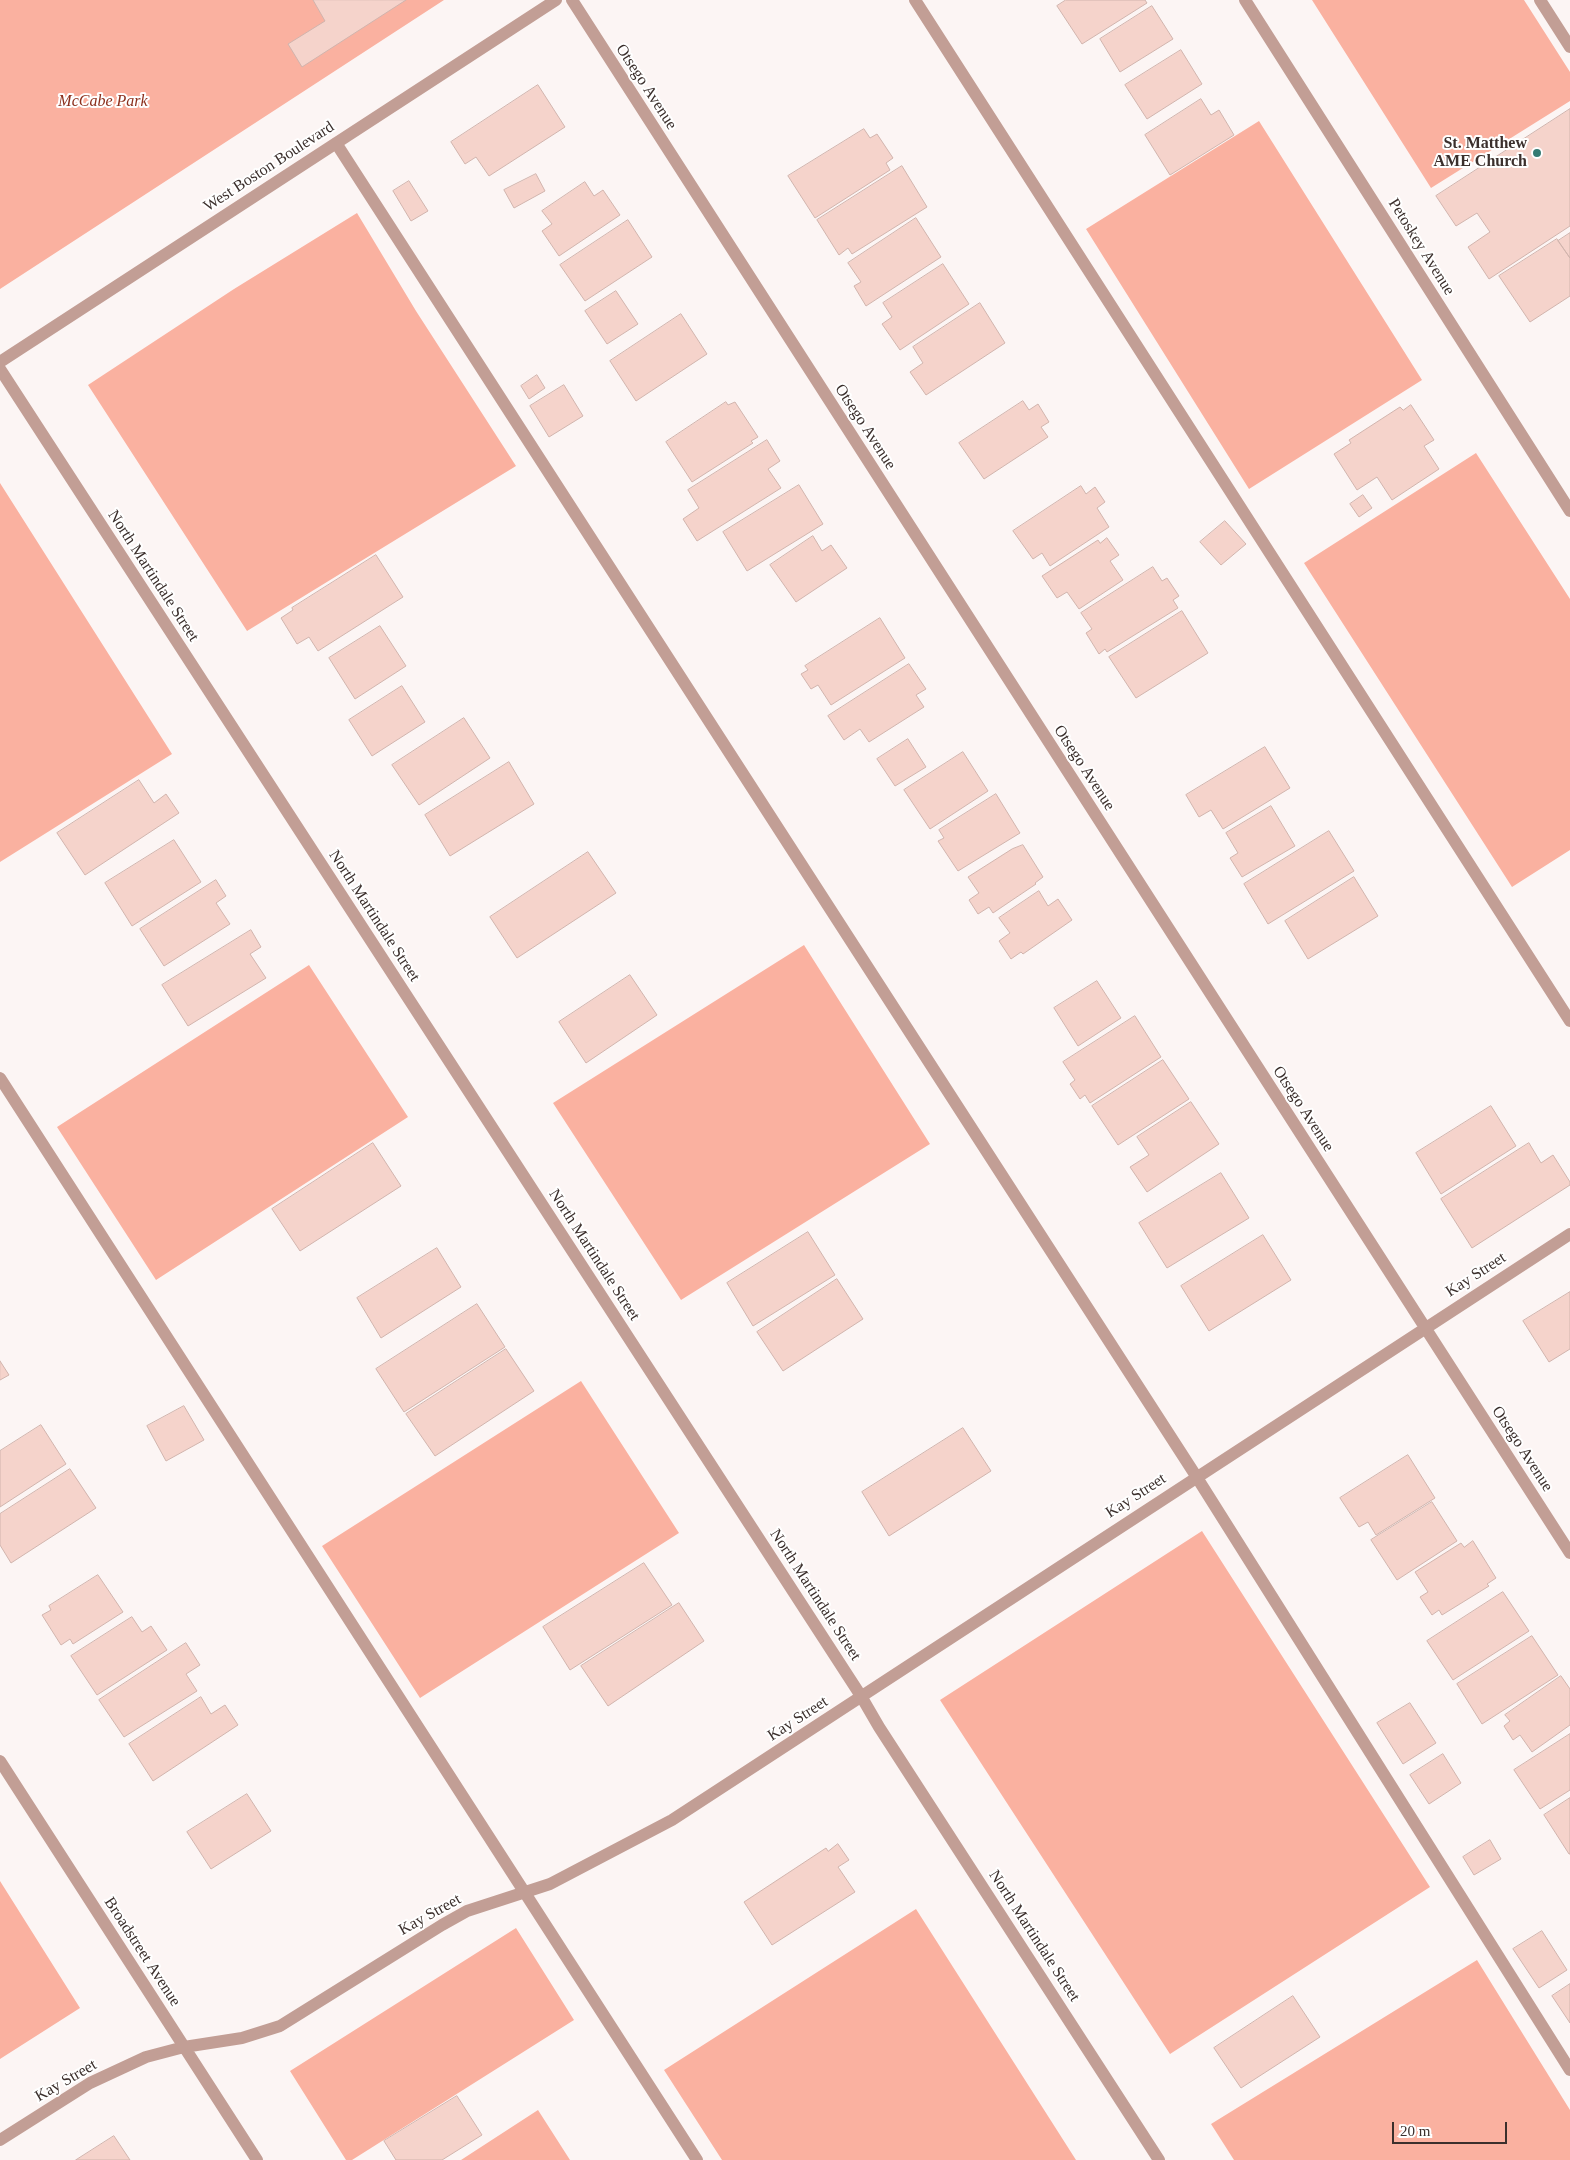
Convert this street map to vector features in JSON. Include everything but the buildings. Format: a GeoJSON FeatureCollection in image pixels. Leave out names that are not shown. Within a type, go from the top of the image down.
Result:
{"type":"FeatureCollection","features":[{"type":"Feature","properties":{"kind":"street","name":"West Boston Boulevard"},"geometry":{"type":"LineString","coordinates":[[0,362],[556,0]]}},
{"type":"Feature","properties":{"kind":"street","name":"Otsego Avenue"},"geometry":{"type":"LineString","coordinates":[[572,0],[1570,1553]]}},
{"type":"Feature","properties":{"kind":"street"},"geometry":{"type":"LineString","coordinates":[[915,0],[1570,1021]]}},
{"type":"Feature","properties":{"kind":"street","name":"Petoskey Avenue"},"geometry":{"type":"LineString","coordinates":[[1245,0],[1570,510]]}},
{"type":"Feature","properties":{"kind":"street"},"geometry":{"type":"LineString","coordinates":[[1540,0],[1570,47]]}},
{"type":"Feature","properties":{"kind":"street"},"geometry":{"type":"LineString","coordinates":[[336,143],[1196,1476],[1570,2070]]}},
{"type":"Feature","properties":{"kind":"street","name":"North Martindale Street"},"geometry":{"type":"LineString","coordinates":[[0,369],[861,1696],[1159,2160]]}},
{"type":"Feature","properties":{"kind":"street"},"geometry":{"type":"LineString","coordinates":[[0,1078],[697,2160]]}},
{"type":"Feature","properties":{"kind":"street","name":"Kay Street"},"geometry":{"type":"LineString","coordinates":[[0,2140],[90,2083],[146,2056],[184,2047],[242,2038],[280,2026],[467,1911],[550,1884],[672,1820],[1196,1476],[1570,1234]]}},
{"type":"Feature","properties":{"kind":"street","name":"Broadstreet Avenue"},"geometry":{"type":"LineString","coordinates":[[0,1761],[257,2160]]}},
{"type":"Feature","properties":{"kind":"green space","name":"McCabe Park"},"geometry":{"type":"Polygon","coordinates":[[[0,0],[444,0],[0,289],[0,0]]]}},
{"type":"Feature","properties":{"kind":"green space"},"geometry":{"type":"Polygon","coordinates":[[[1312,0],[1524,0],[1570,72],[1570,101],[1431,188],[1312,0]]]}},
{"type":"Feature","properties":{"kind":"green space"},"geometry":{"type":"Polygon","coordinates":[[[1259,121],[1422,380],[1249,489],[1086,229],[1259,121]]]}},
{"type":"Feature","properties":{"kind":"green space"},"geometry":{"type":"Polygon","coordinates":[[[357,213],[416,311],[516,466],[247,631],[88,385],[234,289],[357,213]]]}},
{"type":"Feature","properties":{"kind":"green space"},"geometry":{"type":"Polygon","coordinates":[[[1476,453],[1570,599],[1570,850],[1512,887],[1304,563],[1476,453]]]}},
{"type":"Feature","properties":{"kind":"green space"},"geometry":{"type":"Polygon","coordinates":[[[0,483],[172,754],[0,862],[0,483]]]}},
{"type":"Feature","properties":{"kind":"green space"},"geometry":{"type":"Polygon","coordinates":[[[804,945],[930,1144],[681,1300],[553,1103],[804,945]]]}},
{"type":"Feature","properties":{"kind":"green space"},"geometry":{"type":"Polygon","coordinates":[[[309,965],[408,1117],[156,1280],[57,1127],[309,965]]]}},
{"type":"Feature","properties":{"kind":"green space"},"geometry":{"type":"Polygon","coordinates":[[[581,1381],[679,1533],[420,1698],[322,1546],[581,1381]]]}},
{"type":"Feature","properties":{"kind":"green space"},"geometry":{"type":"Polygon","coordinates":[[[1202,1531],[1430,1887],[1170,2054],[940,1700],[1202,1531]]]}},
{"type":"Feature","properties":{"kind":"green space"},"geometry":{"type":"Polygon","coordinates":[[[0,1881],[80,2008],[0,2059],[0,1881]]]}},
{"type":"Feature","properties":{"kind":"green space"},"geometry":{"type":"Polygon","coordinates":[[[916,1909],[1076,2160],[722,2160],[664,2070],[916,1909]]]}},
{"type":"Feature","properties":{"kind":"green space"},"geometry":{"type":"Polygon","coordinates":[[[516,1928],[574,2020],[352,2160],[346,2160],[290,2071],[516,1928]]]}},
{"type":"Feature","properties":{"kind":"green space"},"geometry":{"type":"Polygon","coordinates":[[[1477,1960],[1570,2110],[1570,2160],[1234,2160],[1211,2124],[1477,1960]]]}},
{"type":"Feature","properties":{"kind":"green space"},"geometry":{"type":"Polygon","coordinates":[[[538,2110],[570,2160],[461,2160],[538,2110]]]}},
{"type":"Feature","properties":{"kind":"place","name":"St. Matthew AME Church"},"geometry":{"type":"Point","coordinates":[1537,153]}}]}
